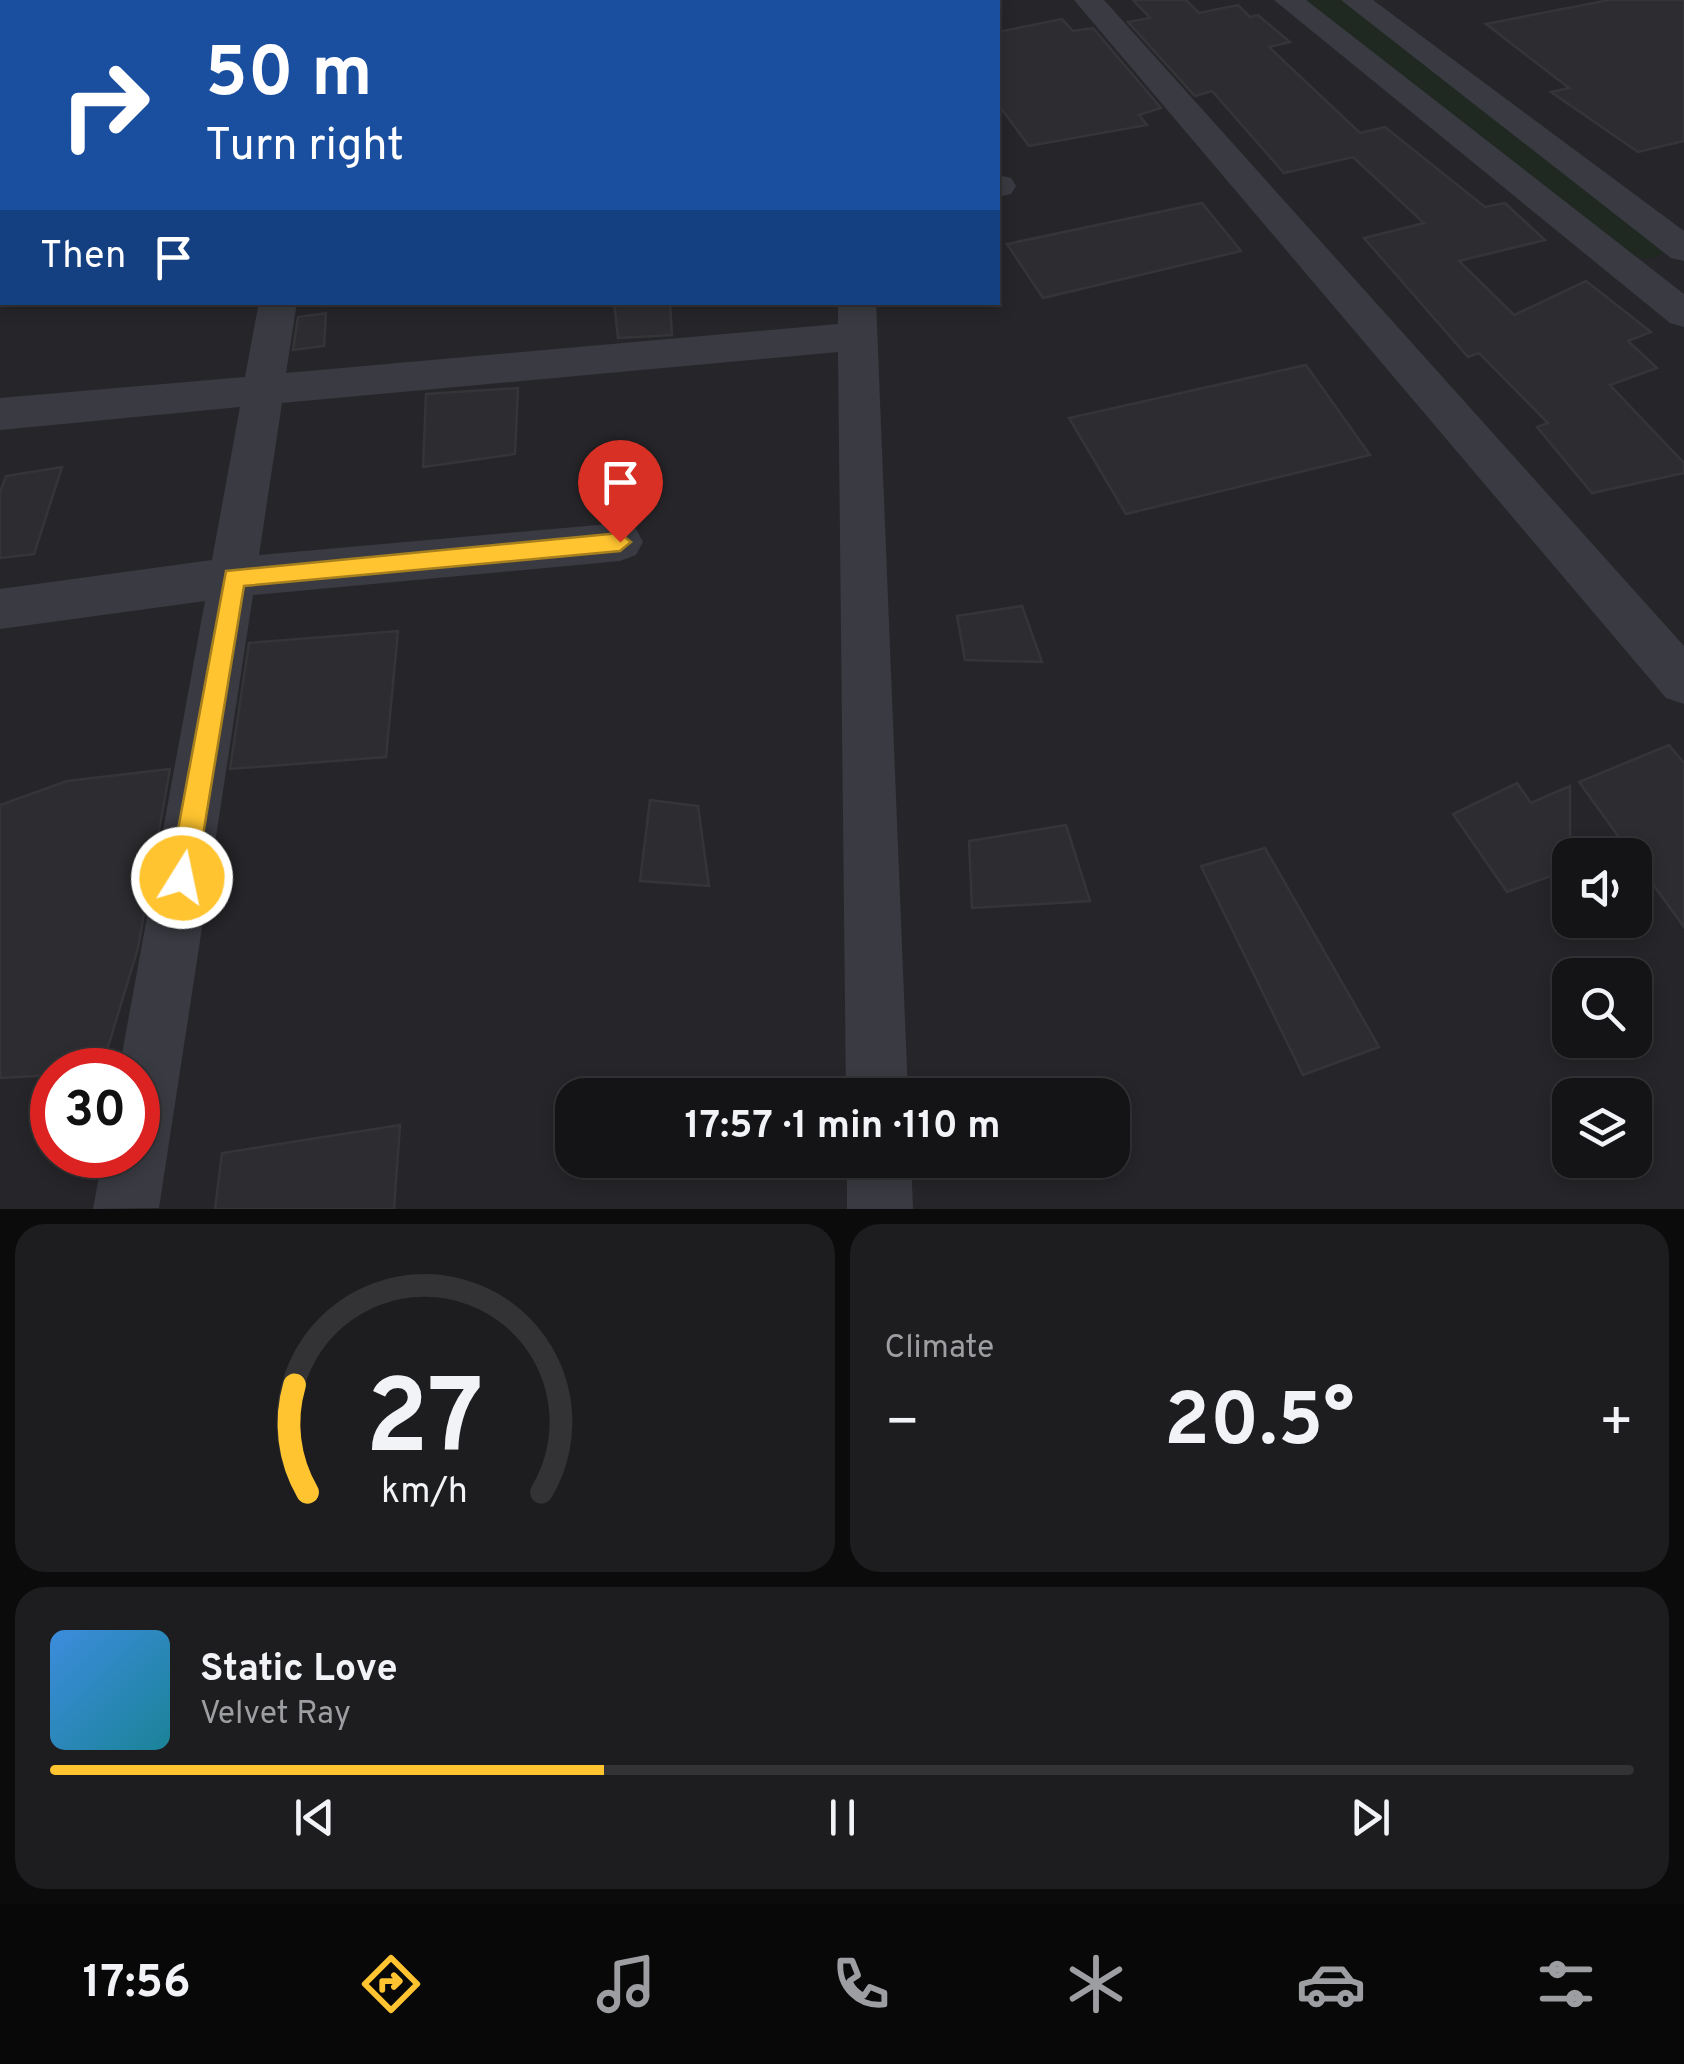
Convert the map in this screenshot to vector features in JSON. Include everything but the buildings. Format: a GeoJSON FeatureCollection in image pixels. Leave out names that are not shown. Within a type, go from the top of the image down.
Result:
{"type":"FeatureCollection","features":[{"type":"Feature","properties":{"kind":"street"},"geometry":{"type":"LineString","coordinates":[[1088,0],[1684,682]]}},
{"type":"Feature","properties":{"kind":"street"},"geometry":{"type":"LineString","coordinates":[[1288,0],[1684,314]]}},
{"type":"Feature","properties":{"kind":"street"},"geometry":{"type":"LineString","coordinates":[[1355,0],[1684,250]]}},
{"type":"Feature","properties":{"kind":"street"},"geometry":{"type":"LineString","coordinates":[[1644,282],[1684,268]]}},
{"type":"Feature","properties":{"kind":"street"},"geometry":{"type":"LineString","coordinates":[[154,1048],[278,305]]}},
{"type":"Feature","properties":{"kind":"street"},"geometry":{"type":"LineString","coordinates":[[0,414],[263,392],[858,319],[878,1078]]}},
{"type":"Feature","properties":{"kind":"street"},"geometry":{"type":"LineString","coordinates":[[0,609],[234,578],[620,542]]}},
{"type":"Feature","properties":{"kind":"street"},"geometry":{"type":"LineString","coordinates":[[126,1208],[131,1178]]}},
{"type":"Feature","properties":{"kind":"street"},"geometry":{"type":"LineString","coordinates":[[879,1178],[880,1209]]}},
{"type":"Feature","properties":{"kind":"shaded area"},"geometry":{"type":"Polygon","coordinates":[[[1000,0],[1684,0],[1684,1209],[0,1209],[0,305],[1000,305],[1000,0]]]}},
{"type":"Feature","properties":{"kind":"shaded area"},"geometry":{"type":"Polygon","coordinates":[[[1303,0],[1345,0],[1665,248],[1663,254],[1647,259],[1635,256],[1303,0]]]}},
{"type":"Feature","properties":{"kind":"route"},"geometry":{"type":"LineString","coordinates":[[182,878],[234,578],[620,542]]}}]}
